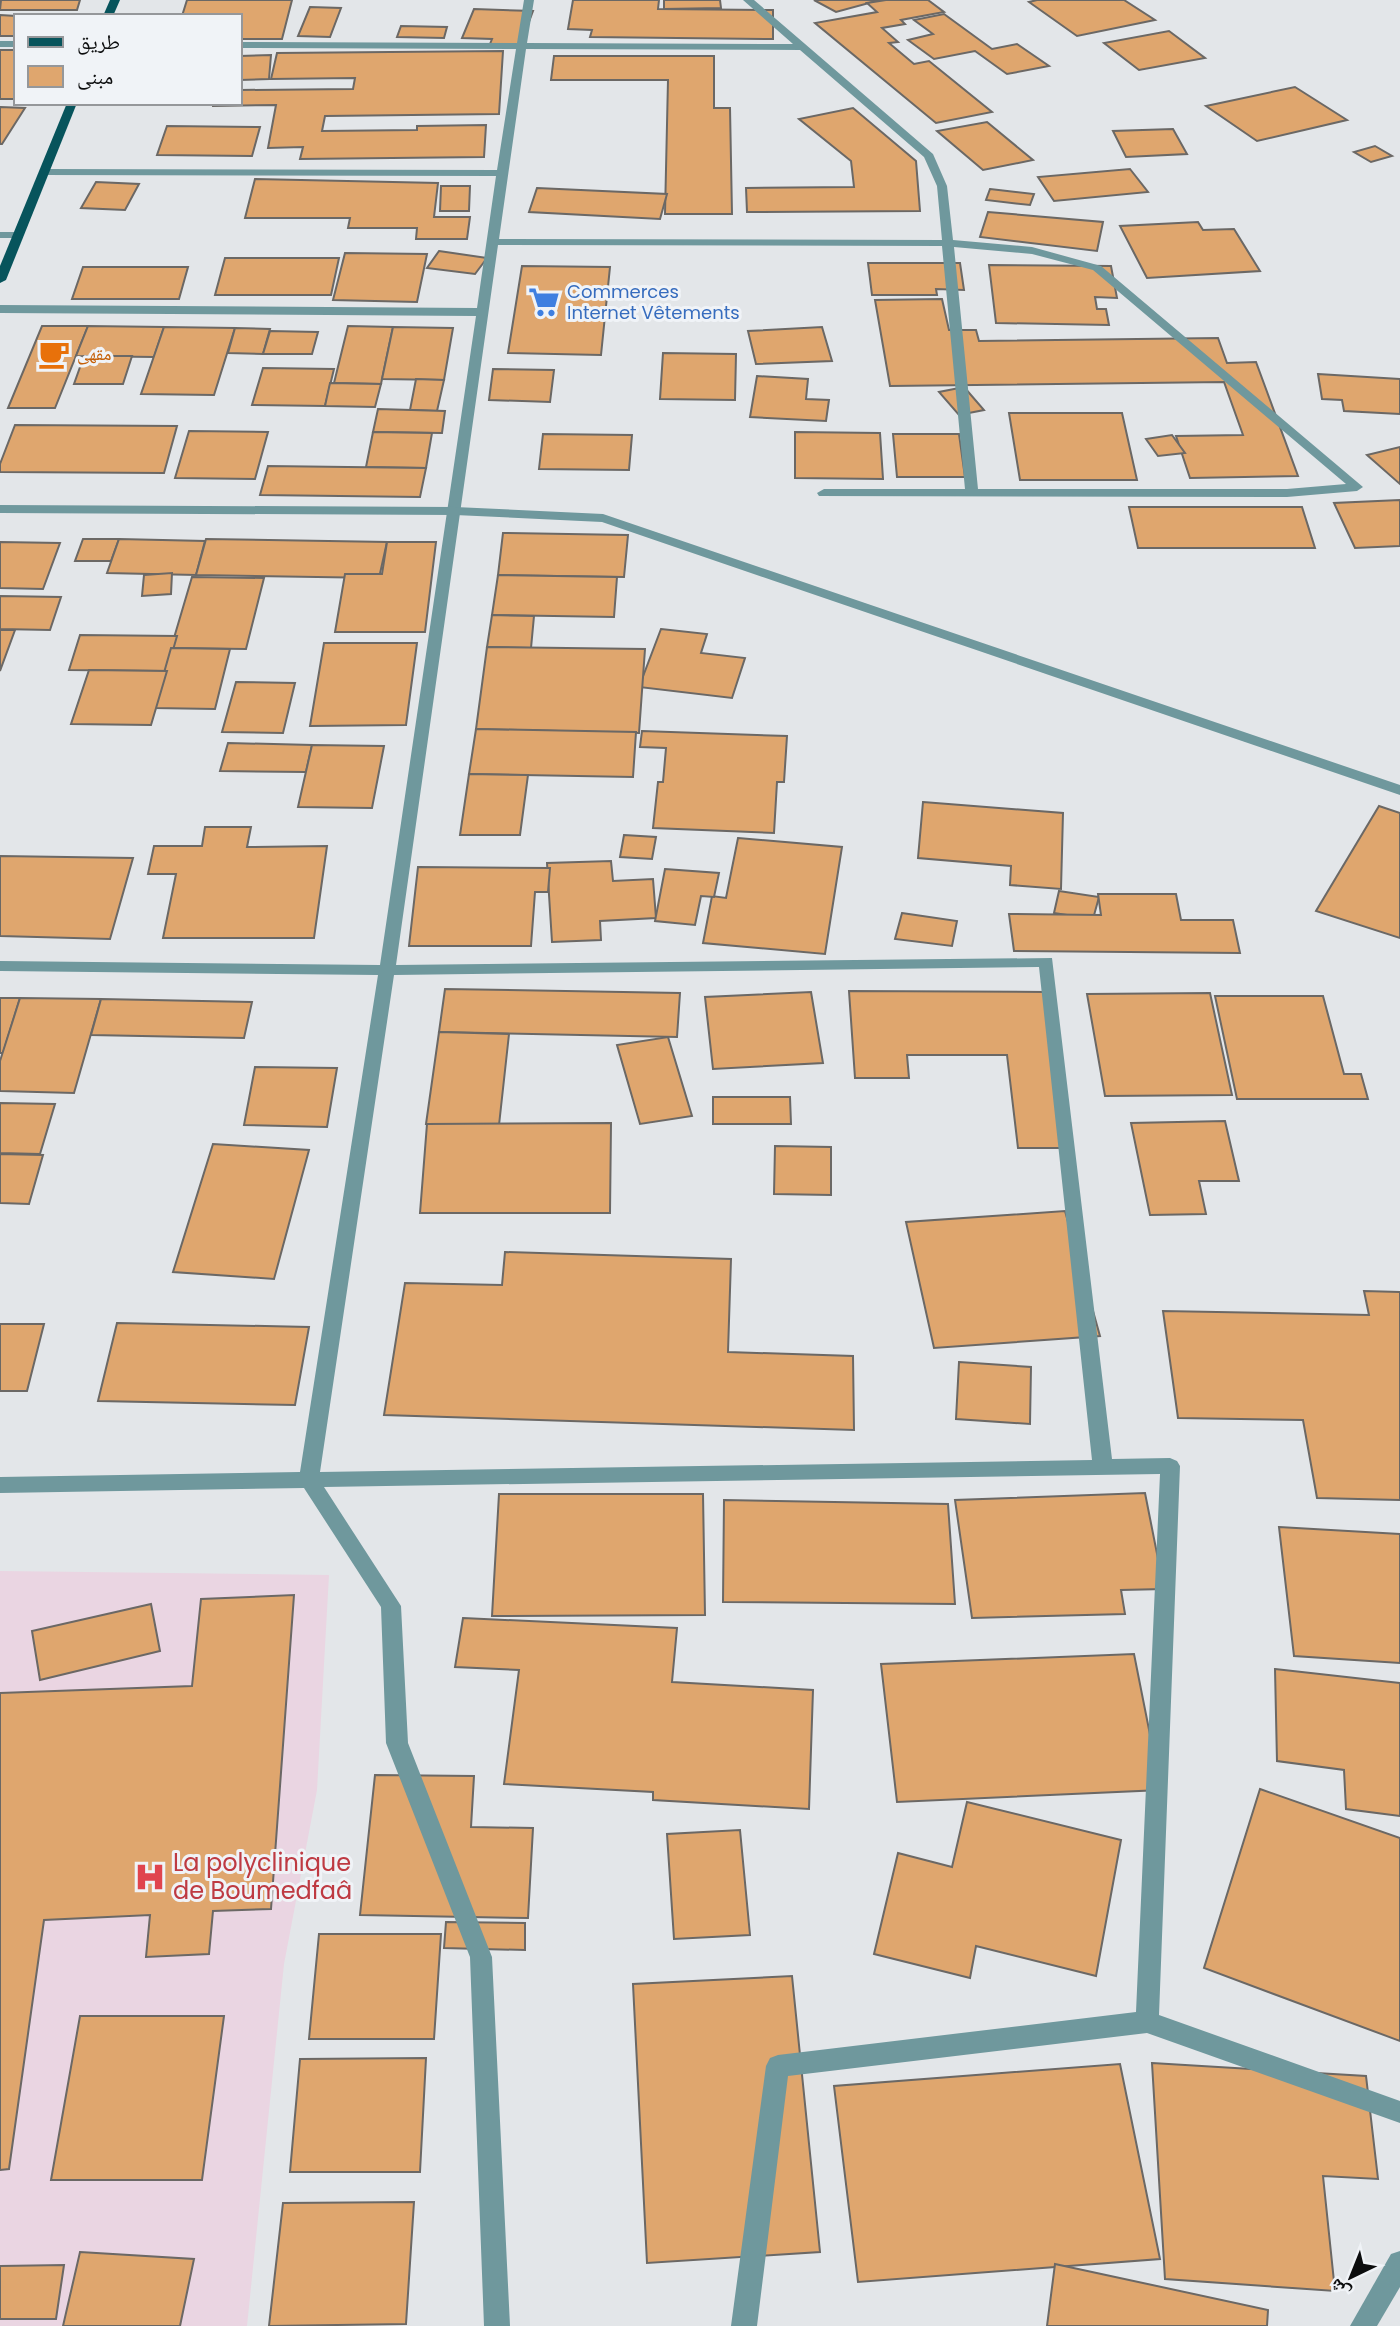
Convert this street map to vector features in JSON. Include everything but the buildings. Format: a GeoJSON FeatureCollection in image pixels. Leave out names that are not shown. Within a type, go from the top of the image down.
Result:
{"type":"FeatureCollection","features":[{"type":"Feature","properties":{"kind":"main road"},"geometry":{"type":"LineString","coordinates":[[0,280],[71,105]]}},
{"type":"Feature","properties":{"kind":"street"},"geometry":{"type":"LineString","coordinates":[[497,2326],[481,1957],[397,1744],[391,1606],[309,1480],[388,970],[455,512],[491,242],[529,0]]}},
{"type":"Feature","properties":{"kind":"street"},"geometry":{"type":"LineString","coordinates":[[748,0],[929,156],[942,186],[972,493]]}},
{"type":"Feature","properties":{"kind":"street"},"geometry":{"type":"LineString","coordinates":[[242,45],[802,47]]}},
{"type":"Feature","properties":{"kind":"street"},"geometry":{"type":"LineString","coordinates":[[44,172],[502,173]]}},
{"type":"Feature","properties":{"kind":"street"},"geometry":{"type":"LineString","coordinates":[[0,235],[18,235]]}},
{"type":"Feature","properties":{"kind":"street"},"geometry":{"type":"LineString","coordinates":[[491,242],[947,243],[1076,260],[1097,268],[1357,488],[1287,493],[824,493]]}},
{"type":"Feature","properties":{"kind":"street"},"geometry":{"type":"LineString","coordinates":[[0,309],[482,312]]}},
{"type":"Feature","properties":{"kind":"street"},"geometry":{"type":"LineString","coordinates":[[0,509],[455,512],[603,518],[1400,790]]}},
{"type":"Feature","properties":{"kind":"street"},"geometry":{"type":"LineString","coordinates":[[0,967],[388,970],[1046,962],[1102,1468]]}},
{"type":"Feature","properties":{"kind":"street"},"geometry":{"type":"LineString","coordinates":[[0,1485],[1170,1466],[1147,2022]]}},
{"type":"Feature","properties":{"kind":"street"},"geometry":{"type":"LineString","coordinates":[[744,2326],[778,2066],[1147,2022],[1400,2112]]}},
{"type":"Feature","properties":{"kind":"street"},"geometry":{"type":"LineString","coordinates":[[1363,2326],[1400,2263]]}},
{"type":"Feature","properties":{"kind":"shaded area","name":"La polyclinique de Boumedfaâ"},"geometry":{"type":"Polygon","coordinates":[[[0,1571],[329,1575],[317,1790],[284,1964],[247,2326],[0,2326],[0,1571]]]}},
{"type":"Feature","properties":{"kind":"place","name":"Commerces Internet Vêtements"},"geometry":{"type":"Point","coordinates":[544,302]}},
{"type":"Feature","properties":{"kind":"place","name":"مقهى"},"geometry":{"type":"Point","coordinates":[54,354]}},
{"type":"Feature","properties":{"kind":"place","name":"La polyclinique de Boumedfaâ"},"geometry":{"type":"Point","coordinates":[150,1877]}}]}
